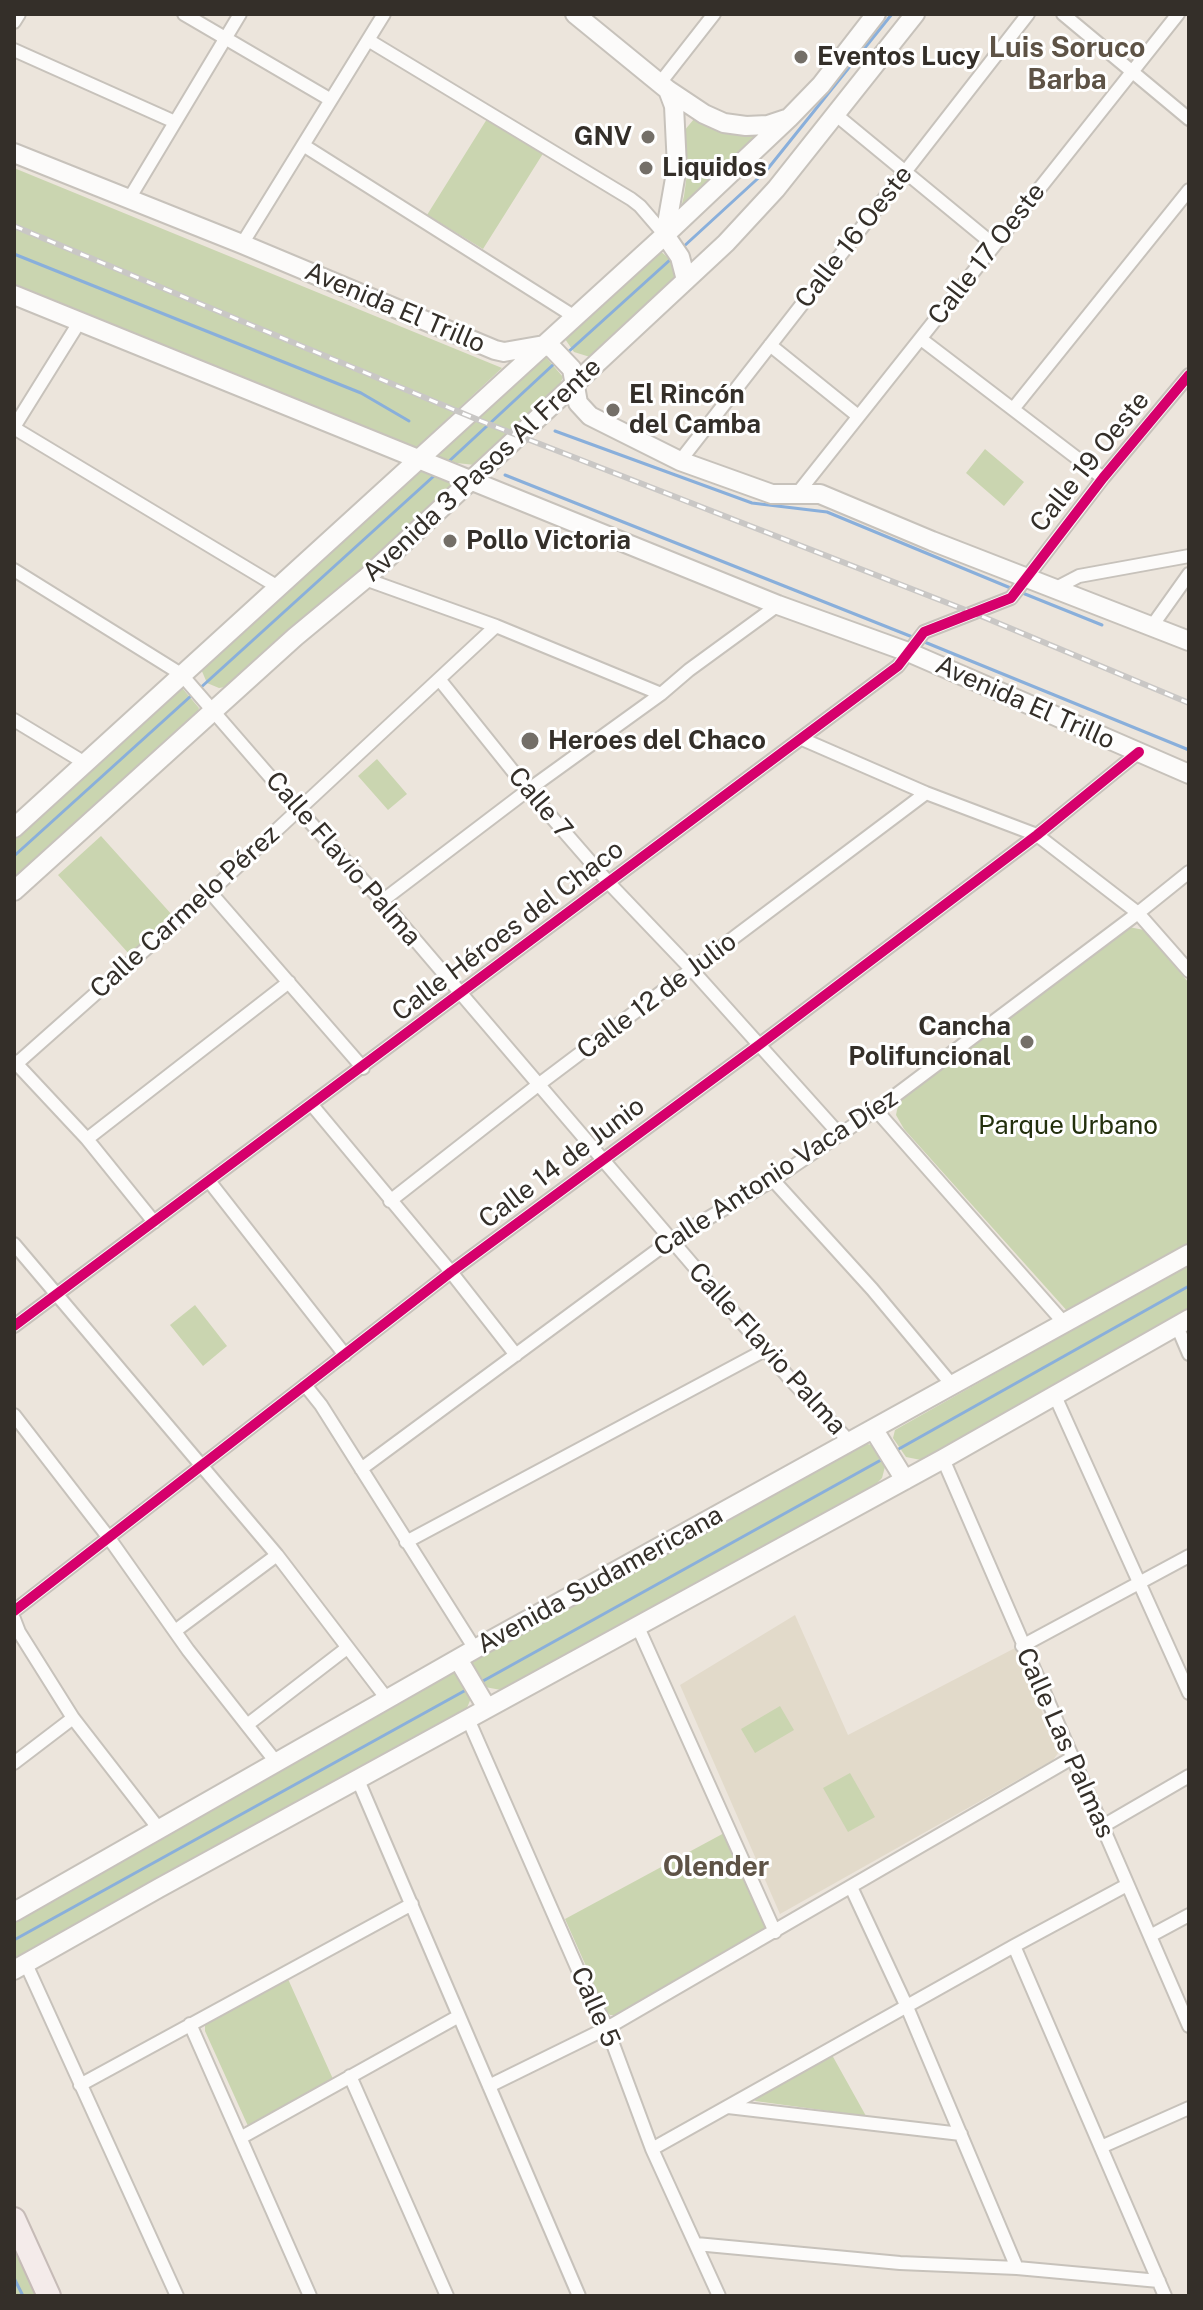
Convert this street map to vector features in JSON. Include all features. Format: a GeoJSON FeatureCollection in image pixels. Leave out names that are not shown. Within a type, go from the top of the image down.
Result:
{"type":"FeatureCollection","features":[{"type":"Feature","properties":{"kind":"highway"},"geometry":{"type":"LineString","coordinates":[[14,2219],[49,2296]]}},
{"type":"Feature","properties":{"kind":"main road"},"geometry":{"type":"LineString","coordinates":[[575,14],[704,114],[724,123],[746,126],[768,125],[789,118]]}},
{"type":"Feature","properties":{"kind":"main road","name":"Avenida 3 Pasos Al Frente"},"geometry":{"type":"LineString","coordinates":[[14,828],[185,678],[390,483],[421,462],[548,346],[575,317],[672,245],[821,85],[876,14]]}},
{"type":"Feature","properties":{"kind":"main road","name":"Avenida 3 Pasos Al Frente"},"geometry":{"type":"LineString","coordinates":[[14,891],[209,705],[365,579],[462,478],[726,243],[776,189],[915,14]]}},
{"type":"Feature","properties":{"kind":"main road"},"geometry":{"type":"LineString","coordinates":[[664,86],[674,106],[677,167],[672,245],[686,280]]}},
{"type":"Feature","properties":{"kind":"main road","name":"Avenida El Trillo"},"geometry":{"type":"LineString","coordinates":[[14,153],[495,350],[504,352],[548,346]]}},
{"type":"Feature","properties":{"kind":"main road","name":"Avenida El Trillo"},"geometry":{"type":"LineString","coordinates":[[14,295],[778,605],[908,651],[1189,774]]}},
{"type":"Feature","properties":{"kind":"main road"},"geometry":{"type":"LineString","coordinates":[[548,346],[573,377],[578,403],[590,416],[680,461],[772,494],[820,494],[1022,580],[1056,588],[1189,641]]}},
{"type":"Feature","properties":{"kind":"main road"},"geometry":{"type":"LineString","coordinates":[[385,447],[390,459],[390,483]]}},
{"type":"Feature","properties":{"kind":"main road","name":"Avenida Sudamericana"},"geometry":{"type":"LineString","coordinates":[[14,1912],[475,1649],[1189,1254]]}},
{"type":"Feature","properties":{"kind":"main road"},"geometry":{"type":"LineString","coordinates":[[20,1967],[943,1459],[1183,1323]]}},
{"type":"Feature","properties":{"kind":"main road"},"geometry":{"type":"LineString","coordinates":[[874,1430],[905,1480]]}},
{"type":"Feature","properties":{"kind":"main road"},"geometry":{"type":"LineString","coordinates":[[458,1659],[487,1708]]}},
{"type":"Feature","properties":{"kind":"street"},"geometry":{"type":"LineString","coordinates":[[14,22],[19,14]]}},
{"type":"Feature","properties":{"kind":"street"},"geometry":{"type":"LineString","coordinates":[[184,14],[331,100]]}},
{"type":"Feature","properties":{"kind":"street"},"geometry":{"type":"LineString","coordinates":[[129,199],[240,14]]}},
{"type":"Feature","properties":{"kind":"street"},"geometry":{"type":"LineString","coordinates":[[242,244],[384,14]]}},
{"type":"Feature","properties":{"kind":"street"},"geometry":{"type":"LineString","coordinates":[[664,86],[714,14]]}},
{"type":"Feature","properties":{"kind":"street","name":"Calle 16 Oeste"},"geometry":{"type":"LineString","coordinates":[[680,461],[1028,14]]}},
{"type":"Feature","properties":{"kind":"street"},"geometry":{"type":"LineString","coordinates":[[1063,14],[1189,119]]}},
{"type":"Feature","properties":{"kind":"street","name":"Calle 17 Oeste"},"geometry":{"type":"LineString","coordinates":[[797,494],[1178,14]]}},
{"type":"Feature","properties":{"kind":"street"},"geometry":{"type":"LineString","coordinates":[[368,40],[631,199],[646,212],[672,245]]}},
{"type":"Feature","properties":{"kind":"street"},"geometry":{"type":"LineString","coordinates":[[14,50],[175,122]]}},
{"type":"Feature","properties":{"kind":"street"},"geometry":{"type":"LineString","coordinates":[[835,114],[994,245]]}},
{"type":"Feature","properties":{"kind":"street"},"geometry":{"type":"LineString","coordinates":[[303,145],[575,317]]}},
{"type":"Feature","properties":{"kind":"street"},"geometry":{"type":"LineString","coordinates":[[1013,409],[1189,190]]}},
{"type":"Feature","properties":{"kind":"street"},"geometry":{"type":"LineString","coordinates":[[80,321],[14,427],[278,587]]}},
{"type":"Feature","properties":{"kind":"street"},"geometry":{"type":"LineString","coordinates":[[921,339],[1103,478]]}},
{"type":"Feature","properties":{"kind":"street"},"geometry":{"type":"LineString","coordinates":[[770,345],[858,416]]}},
{"type":"Feature","properties":{"kind":"street","name":"Calle 19 Oeste"},"geometry":{"type":"LineString","coordinates":[[1022,580],[1189,375]]}},
{"type":"Feature","properties":{"kind":"street"},"geometry":{"type":"LineString","coordinates":[[1056,588],[1079,576],[1189,556]]}},
{"type":"Feature","properties":{"kind":"street","name":"Calle Flavio Palma"},"geometry":{"type":"LineString","coordinates":[[14,570],[185,678],[382,901],[765,1350],[850,1442]]}},
{"type":"Feature","properties":{"kind":"street"},"geometry":{"type":"LineString","coordinates":[[1152,626],[1189,574]]}},
{"type":"Feature","properties":{"kind":"street"},"geometry":{"type":"LineString","coordinates":[[365,579],[496,626],[661,694]]}},
{"type":"Feature","properties":{"kind":"street","name":"Calle Héroes del Chaco"},"geometry":{"type":"LineString","coordinates":[[14,1326],[898,666],[924,632],[1011,598],[1022,580]]}},
{"type":"Feature","properties":{"kind":"street"},"geometry":{"type":"LineString","coordinates":[[382,901],[778,605]]}},
{"type":"Feature","properties":{"kind":"street","name":"Calle Carmelo Pérez"},"geometry":{"type":"LineString","coordinates":[[15,1063],[210,892],[496,626]]}},
{"type":"Feature","properties":{"kind":"street","name":"Calle 7"},"geometry":{"type":"LineString","coordinates":[[439,679],[528,790],[608,882],[693,971],[840,1135]]}},
{"type":"Feature","properties":{"kind":"street"},"geometry":{"type":"LineString","coordinates":[[14,720],[85,763]]}},
{"type":"Feature","properties":{"kind":"street"},"geometry":{"type":"LineString","coordinates":[[802,739],[926,793],[1037,835],[1138,913],[1189,971]]}},
{"type":"Feature","properties":{"kind":"street","name":"Calle 14 de Junio"},"geometry":{"type":"LineString","coordinates":[[14,1611],[451,1272],[1037,835],[1139,752]]}},
{"type":"Feature","properties":{"kind":"street","name":"Calle 12 de Julio"},"geometry":{"type":"LineString","coordinates":[[390,1201],[538,1085],[926,793]]}},
{"type":"Feature","properties":{"kind":"street","name":"Calle Antonio Vaca Díez"},"geometry":{"type":"LineString","coordinates":[[361,1469],[671,1240],[773,1180],[876,1110],[1189,872]]}},
{"type":"Feature","properties":{"kind":"street"},"geometry":{"type":"LineString","coordinates":[[210,892],[363,1068]]}},
{"type":"Feature","properties":{"kind":"street"},"geometry":{"type":"LineString","coordinates":[[87,1139],[289,982]]}},
{"type":"Feature","properties":{"kind":"street"},"geometry":{"type":"LineString","coordinates":[[15,1063],[87,1139],[154,1222]]}},
{"type":"Feature","properties":{"kind":"street"},"geometry":{"type":"LineString","coordinates":[[312,1105],[516,1355]]}},
{"type":"Feature","properties":{"kind":"street"},"geometry":{"type":"LineString","coordinates":[[876,1110],[1065,1324]]}},
{"type":"Feature","properties":{"kind":"street"},"geometry":{"type":"LineString","coordinates":[[773,1180],[872,1289],[953,1386]]}},
{"type":"Feature","properties":{"kind":"street"},"geometry":{"type":"LineString","coordinates":[[209,1181],[345,1355]]}},
{"type":"Feature","properties":{"kind":"street"},"geometry":{"type":"LineString","coordinates":[[14,1244],[277,1555],[387,1699]]}},
{"type":"Feature","properties":{"kind":"street"},"geometry":{"type":"LineString","coordinates":[[1183,1323],[1189,1354]]}},
{"type":"Feature","properties":{"kind":"street"},"geometry":{"type":"LineString","coordinates":[[406,1542],[765,1350]]}},
{"type":"Feature","properties":{"kind":"street"},"geometry":{"type":"LineString","coordinates":[[305,1385],[321,1405],[475,1649]]}},
{"type":"Feature","properties":{"kind":"street"},"geometry":{"type":"LineString","coordinates":[[1055,1396],[1189,1693]]}},
{"type":"Feature","properties":{"kind":"street"},"geometry":{"type":"LineString","coordinates":[[14,1415],[276,1762]]}},
{"type":"Feature","properties":{"kind":"street","name":"Calle Las Palmas"},"geometry":{"type":"LineString","coordinates":[[943,1459],[1189,2026]]}},
{"type":"Feature","properties":{"kind":"street"},"geometry":{"type":"LineString","coordinates":[[175,1631],[277,1555]]}},
{"type":"Feature","properties":{"kind":"street"},"geometry":{"type":"LineString","coordinates":[[1022,1646],[1189,1556]]}},
{"type":"Feature","properties":{"kind":"street"},"geometry":{"type":"LineString","coordinates":[[14,1619],[73,1718],[159,1829]]}},
{"type":"Feature","properties":{"kind":"street"},"geometry":{"type":"LineString","coordinates":[[637,1625],[775,1932]]}},
{"type":"Feature","properties":{"kind":"street"},"geometry":{"type":"LineString","coordinates":[[247,1725],[347,1648]]}},
{"type":"Feature","properties":{"kind":"street"},"geometry":{"type":"LineString","coordinates":[[14,1763],[73,1718]]}},
{"type":"Feature","properties":{"kind":"street","name":"Calle 5"},"geometry":{"type":"LineString","coordinates":[[468,1719],[579,1972],[607,2028],[652,2149],[719,2296]]}},
{"type":"Feature","properties":{"kind":"street"},"geometry":{"type":"LineString","coordinates":[[489,2086],[607,2028],[1072,1758]]}},
{"type":"Feature","properties":{"kind":"street"},"geometry":{"type":"LineString","coordinates":[[1103,1826],[1189,1776]]}},
{"type":"Feature","properties":{"kind":"street"},"geometry":{"type":"LineString","coordinates":[[358,1780],[579,2296]]}},
{"type":"Feature","properties":{"kind":"street"},"geometry":{"type":"LineString","coordinates":[[652,2149],[1127,1885]]}},
{"type":"Feature","properties":{"kind":"street"},"geometry":{"type":"LineString","coordinates":[[851,1887],[907,2007],[1017,2268]]}},
{"type":"Feature","properties":{"kind":"street"},"geometry":{"type":"LineString","coordinates":[[80,2085],[412,1904]]}},
{"type":"Feature","properties":{"kind":"street"},"geometry":{"type":"LineString","coordinates":[[1150,1936],[1189,1915]]}},
{"type":"Feature","properties":{"kind":"street"},"geometry":{"type":"LineString","coordinates":[[1014,1946],[1165,2296]]}},
{"type":"Feature","properties":{"kind":"street"},"geometry":{"type":"LineString","coordinates":[[20,1967],[80,2085],[177,2296]]}},
{"type":"Feature","properties":{"kind":"street"},"geometry":{"type":"LineString","coordinates":[[242,2137],[459,2016]]}},
{"type":"Feature","properties":{"kind":"street"},"geometry":{"type":"LineString","coordinates":[[190,2024],[310,2296]]}},
{"type":"Feature","properties":{"kind":"street"},"geometry":{"type":"LineString","coordinates":[[350,2076],[447,2296]]}},
{"type":"Feature","properties":{"kind":"street"},"geometry":{"type":"LineString","coordinates":[[728,2107],[961,2134]]}},
{"type":"Feature","properties":{"kind":"street"},"geometry":{"type":"LineString","coordinates":[[1101,2147],[1189,2108]]}},
{"type":"Feature","properties":{"kind":"street"},"geometry":{"type":"LineString","coordinates":[[696,2244],[900,2263],[1017,2268],[1159,2281]]}},
{"type":"Feature","properties":{"kind":"shaded area"},"geometry":{"type":"Polygon","coordinates":[[[795,1615],[848,1735],[1015,1648],[1059,1752],[1053,1760],[780,1914],[680,1685],[795,1615]]]}},
{"type":"Feature","properties":{"kind":"green space"},"geometry":{"type":"Polygon","coordinates":[[[487,119],[544,152],[483,249],[427,215],[487,119]]]}},
{"type":"Feature","properties":{"kind":"green space"},"geometry":{"type":"Polygon","coordinates":[[[694,119],[768,129],[680,211],[688,166],[684,131],[694,119]]]}},
{"type":"Feature","properties":{"kind":"green space"},"geometry":{"type":"Polygon","coordinates":[[[14,168],[502,368],[414,450],[14,284],[14,168]]]}},
{"type":"Feature","properties":{"kind":"green space"},"geometry":{"type":"Polygon","coordinates":[[[658,249],[672,261],[677,278],[590,357],[574,352],[565,339],[565,333],[658,249]]]}},
{"type":"Feature","properties":{"kind":"green space"},"geometry":{"type":"Polygon","coordinates":[[[544,355],[563,377],[556,394],[475,465],[447,462],[431,456],[544,355]]]}},
{"type":"Feature","properties":{"kind":"green space"},"geometry":{"type":"Polygon","coordinates":[[[985,449],[1024,482],[1004,506],[966,473],[985,449]]]}},
{"type":"Feature","properties":{"kind":"green space"},"geometry":{"type":"Polygon","coordinates":[[[417,470],[456,484],[231,686],[219,688],[207,683],[201,669],[417,470]]]}},
{"type":"Feature","properties":{"kind":"green space"},"geometry":{"type":"Polygon","coordinates":[[[178,683],[199,708],[196,717],[14,882],[14,834],[178,683]]]}},
{"type":"Feature","properties":{"kind":"green space"},"geometry":{"type":"Polygon","coordinates":[[[377,759],[407,794],[388,810],[358,776],[377,759]]]}},
{"type":"Feature","properties":{"kind":"green space"},"geometry":{"type":"Polygon","coordinates":[[[101,836],[173,916],[130,955],[58,875],[101,836]]]}},
{"type":"Feature","properties":{"kind":"green space","name":"Parque Urbano"},"geometry":{"type":"Polygon","coordinates":[[[1129,927],[1144,930],[1189,983],[1189,1249],[1069,1313],[904,1129],[896,1115],[900,1101],[1129,927]]]}},
{"type":"Feature","properties":{"kind":"green space"},"geometry":{"type":"Polygon","coordinates":[[[1189,1264],[1189,1308],[929,1457],[921,1460],[906,1457],[893,1438],[895,1430],[1189,1264]]]}},
{"type":"Feature","properties":{"kind":"green space"},"geometry":{"type":"Polygon","coordinates":[[[195,1305],[227,1346],[203,1366],[170,1325],[195,1305]]]}},
{"type":"Feature","properties":{"kind":"green space"},"geometry":{"type":"Polygon","coordinates":[[[861,1443],[879,1446],[886,1463],[882,1478],[875,1485],[501,1690],[485,1687],[476,1674],[471,1663],[476,1656],[861,1443]]]}},
{"type":"Feature","properties":{"kind":"green space"},"geometry":{"type":"Polygon","coordinates":[[[451,1669],[459,1671],[472,1696],[466,1710],[14,1960],[14,1918],[451,1669]]]}},
{"type":"Feature","properties":{"kind":"green space"},"geometry":{"type":"Polygon","coordinates":[[[780,1706],[794,1730],[755,1753],[741,1729],[780,1706]]]}},
{"type":"Feature","properties":{"kind":"green space"},"geometry":{"type":"Polygon","coordinates":[[[850,1773],[875,1817],[848,1832],[823,1788],[850,1773]]]}},
{"type":"Feature","properties":{"kind":"green space"},"geometry":{"type":"Polygon","coordinates":[[[726,1832],[767,1922],[765,1928],[618,2015],[610,2015],[565,1919],[726,1832]]]}},
{"type":"Feature","properties":{"kind":"green space"},"geometry":{"type":"Polygon","coordinates":[[[288,1979],[333,2079],[248,2126],[205,2025],[288,1979]]]}},
{"type":"Feature","properties":{"kind":"green space"},"geometry":{"type":"Polygon","coordinates":[[[832,2055],[866,2116],[755,2101],[756,2099],[832,2055]]]}},
{"type":"Feature","properties":{"kind":"green space"},"geometry":{"type":"Polygon","coordinates":[[[14,2230],[41,2296],[14,2296],[14,2230]]]}},
{"type":"Feature","properties":{"kind":"waterway"},"geometry":{"type":"LineString","coordinates":[[682,248],[766,171],[892,14]]}},
{"type":"Feature","properties":{"kind":"waterway"},"geometry":{"type":"LineString","coordinates":[[14,254],[361,393],[409,421]]}},
{"type":"Feature","properties":{"kind":"waterway"},"geometry":{"type":"LineString","coordinates":[[567,353],[671,259]]}},
{"type":"Feature","properties":{"kind":"waterway"},"geometry":{"type":"LineString","coordinates":[[446,464],[555,363]]}},
{"type":"Feature","properties":{"kind":"waterway"},"geometry":{"type":"LineString","coordinates":[[555,431],[752,503],[827,512],[1013,589]]}},
{"type":"Feature","properties":{"kind":"waterway"},"geometry":{"type":"LineString","coordinates":[[198,690],[435,475]]}},
{"type":"Feature","properties":{"kind":"waterway"},"geometry":{"type":"LineString","coordinates":[[505,475],[915,638]]}},
{"type":"Feature","properties":{"kind":"waterway"},"geometry":{"type":"LineString","coordinates":[[1020,592],[1102,625]]}},
{"type":"Feature","properties":{"kind":"waterway"},"geometry":{"type":"LineString","coordinates":[[922,641],[1189,750]]}},
{"type":"Feature","properties":{"kind":"waterway"},"geometry":{"type":"LineString","coordinates":[[14,856],[192,695]]}},
{"type":"Feature","properties":{"kind":"waterway"},"geometry":{"type":"LineString","coordinates":[[897,1450],[1189,1286]]}},
{"type":"Feature","properties":{"kind":"waterway"},"geometry":{"type":"LineString","coordinates":[[483,1681],[881,1460]]}},
{"type":"Feature","properties":{"kind":"waterway"},"geometry":{"type":"LineString","coordinates":[[14,1940],[466,1690]]}},
{"type":"Feature","properties":{"kind":"waterway"},"geometry":{"type":"LineString","coordinates":[[14,2278],[23,2296]]}},
{"type":"Feature","properties":{"kind":"railway"},"geometry":{"type":"LineString","coordinates":[[14,226],[481,421],[981,616],[1189,703]]}},
{"type":"Feature","properties":{"kind":"cycle path"},"geometry":{"type":"LineString","coordinates":[[14,1326],[898,666],[924,632],[1011,598],[1103,478],[1189,375]]}},
{"type":"Feature","properties":{"kind":"cycle path"},"geometry":{"type":"LineString","coordinates":[[14,1611],[451,1272],[1037,835],[1139,752]]}},
{"type":"Feature","properties":{"kind":"place","name":"Eventos Lucy"},"geometry":{"type":"Point","coordinates":[801,57]}},
{"type":"Feature","properties":{"kind":"place","name":"GNV"},"geometry":{"type":"Point","coordinates":[648,137]}},
{"type":"Feature","properties":{"kind":"place","name":"Liquidos"},"geometry":{"type":"Point","coordinates":[646,168]}},
{"type":"Feature","properties":{"kind":"place","name":"El Rincón del Camba"},"geometry":{"type":"Point","coordinates":[613,410]}},
{"type":"Feature","properties":{"kind":"place","name":"Pollo Victoria"},"geometry":{"type":"Point","coordinates":[450,541]}},
{"type":"Feature","properties":{"kind":"place","name":"Heroes del Chaco"},"geometry":{"type":"Point","coordinates":[530,741]}},
{"type":"Feature","properties":{"kind":"place","name":"Cancha Polifuncional"},"geometry":{"type":"Point","coordinates":[1027,1042]}},
{"type":"Feature","properties":{"kind":"district","name":"Luis Soruco Barba"},"geometry":{"type":"Point","coordinates":[1067,64]}},
{"type":"Feature","properties":{"kind":"district","name":"Olender"},"geometry":{"type":"Point","coordinates":[716,1867]}}]}
